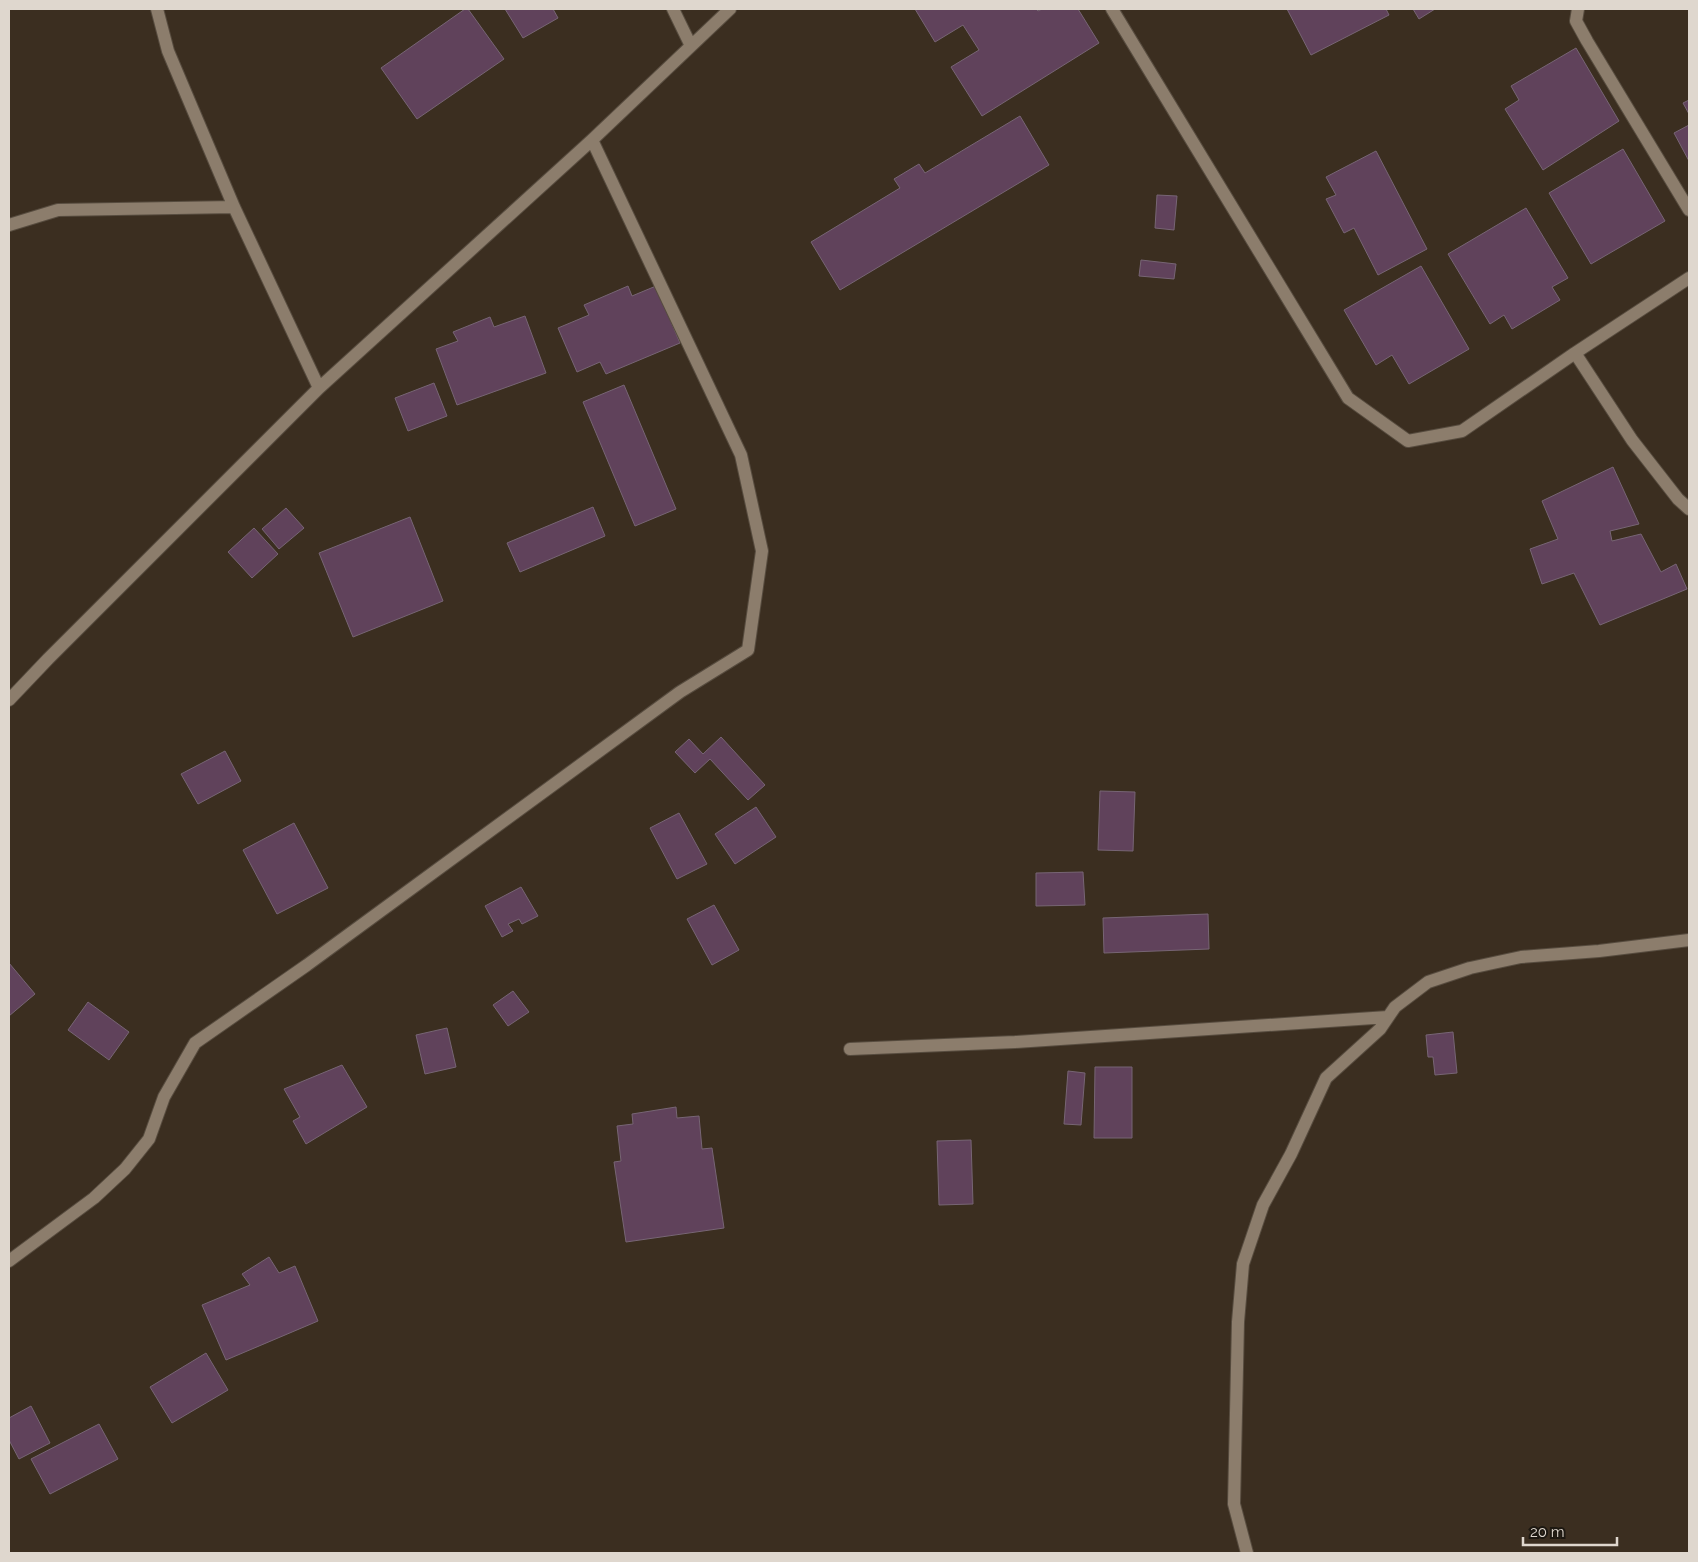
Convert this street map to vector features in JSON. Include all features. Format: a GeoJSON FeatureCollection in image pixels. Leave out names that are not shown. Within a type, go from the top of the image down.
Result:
{"type":"FeatureCollection","features":[{"type":"Feature","properties":{"kind":"street"},"geometry":{"type":"LineString","coordinates":[[157,9],[168,51],[234,207],[319,388]]}},
{"type":"Feature","properties":{"kind":"street"},"geometry":{"type":"LineString","coordinates":[[673,9],[691,46]]}},
{"type":"Feature","properties":{"kind":"street"},"geometry":{"type":"LineString","coordinates":[[9,700],[48,658],[319,388],[592,140],[730,9]]}},
{"type":"Feature","properties":{"kind":"street"},"geometry":{"type":"LineString","coordinates":[[1112,9],[1348,398],[1408,441],[1462,431],[1575,353],[1689,278]]}},
{"type":"Feature","properties":{"kind":"street"},"geometry":{"type":"LineString","coordinates":[[1578,9],[1576,21],[1587,41],[1689,210]]}},
{"type":"Feature","properties":{"kind":"street"},"geometry":{"type":"LineString","coordinates":[[9,1262],[94,1198],[125,1169],[149,1139],[164,1097],[195,1043],[315,960],[680,692],[748,650],[762,551],[741,456],[592,140]]}},
{"type":"Feature","properties":{"kind":"street"},"geometry":{"type":"LineString","coordinates":[[9,225],[58,210],[234,207]]}},
{"type":"Feature","properties":{"kind":"street"},"geometry":{"type":"LineString","coordinates":[[1575,353],[1632,440],[1678,499],[1689,509]]}},
{"type":"Feature","properties":{"kind":"street"},"geometry":{"type":"LineString","coordinates":[[1247,1553],[1234,1504],[1238,1322],[1243,1264],[1263,1205],[1292,1154],[1326,1078],[1380,1029],[1395,1008],[1428,982],[1470,968],[1521,957],[1599,951],[1689,940]]}},
{"type":"Feature","properties":{"kind":"street"},"geometry":{"type":"LineString","coordinates":[[850,1049],[1015,1042],[1388,1017]]}},
{"type":"Feature","properties":{"kind":"building"},"geometry":{"type":"Polygon","coordinates":[[[465,9],[468,9],[504,59],[417,119],[381,68],[465,9]]]}},
{"type":"Feature","properties":{"kind":"building"},"geometry":{"type":"Polygon","coordinates":[[[505,9],[553,9],[558,18],[523,38],[505,9]]]}},
{"type":"Feature","properties":{"kind":"building"},"geometry":{"type":"Polygon","coordinates":[[[915,9],[1036,9],[1038,11],[1042,9],[1078,9],[1099,43],[982,116],[951,67],[979,50],[963,25],[935,42],[915,9]]]}},
{"type":"Feature","properties":{"kind":"building"},"geometry":{"type":"Polygon","coordinates":[[[1287,9],[1386,9],[1389,15],[1311,55],[1287,9]]]}},
{"type":"Feature","properties":{"kind":"building"},"geometry":{"type":"Polygon","coordinates":[[[1413,9],[1435,9],[1419,19],[1413,9]]]}},
{"type":"Feature","properties":{"kind":"building"},"geometry":{"type":"Polygon","coordinates":[[[1576,48],[1619,121],[1543,170],[1505,109],[1519,100],[1511,86],[1576,48]]]}},
{"type":"Feature","properties":{"kind":"building"},"geometry":{"type":"Polygon","coordinates":[[[1689,100],[1689,114],[1683,103],[1689,100]]]}},
{"type":"Feature","properties":{"kind":"building"},"geometry":{"type":"Polygon","coordinates":[[[1020,116],[1049,165],[840,290],[811,242],[900,188],[894,179],[919,164],[925,173],[1020,116]]]}},
{"type":"Feature","properties":{"kind":"building"},"geometry":{"type":"Polygon","coordinates":[[[1689,125],[1689,161],[1674,133],[1689,125]]]}},
{"type":"Feature","properties":{"kind":"building"},"geometry":{"type":"Polygon","coordinates":[[[1623,149],[1665,221],[1591,264],[1549,193],[1623,149]]]}},
{"type":"Feature","properties":{"kind":"building"},"geometry":{"type":"Polygon","coordinates":[[[1376,151],[1427,249],[1378,275],[1354,228],[1344,233],[1326,199],[1336,195],[1326,177],[1376,151]]]}},
{"type":"Feature","properties":{"kind":"building"},"geometry":{"type":"Polygon","coordinates":[[[1157,195],[1177,196],[1174,230],[1155,228],[1157,195]]]}},
{"type":"Feature","properties":{"kind":"building"},"geometry":{"type":"Polygon","coordinates":[[[1526,208],[1568,278],[1552,287],[1560,300],[1512,329],[1504,315],[1490,324],[1448,254],[1526,208]]]}},
{"type":"Feature","properties":{"kind":"building"},"geometry":{"type":"Polygon","coordinates":[[[1141,260],[1176,264],[1174,279],[1139,276],[1141,260]]]}},
{"type":"Feature","properties":{"kind":"building"},"geometry":{"type":"Polygon","coordinates":[[[1421,266],[1469,349],[1409,384],[1392,355],[1376,365],[1344,310],[1421,266]]]}},
{"type":"Feature","properties":{"kind":"building"},"geometry":{"type":"Polygon","coordinates":[[[628,286],[632,296],[656,286],[680,343],[606,374],[600,362],[577,372],[558,328],[589,315],[584,305],[628,286]]]}},
{"type":"Feature","properties":{"kind":"building"},"geometry":{"type":"Polygon","coordinates":[[[525,316],[546,373],[457,405],[436,349],[458,341],[453,332],[490,317],[494,327],[525,316]]]}},
{"type":"Feature","properties":{"kind":"building"},"geometry":{"type":"Polygon","coordinates":[[[434,383],[447,416],[408,431],[395,398],[434,383]]]}},
{"type":"Feature","properties":{"kind":"building"},"geometry":{"type":"Polygon","coordinates":[[[624,385],[676,509],[635,526],[583,402],[624,385]]]}},
{"type":"Feature","properties":{"kind":"building"},"geometry":{"type":"Polygon","coordinates":[[[1613,467],[1639,524],[1610,531],[1612,541],[1641,534],[1661,572],[1676,564],[1687,589],[1600,625],[1574,573],[1542,584],[1530,549],[1558,539],[1542,501],[1613,467]]]}},
{"type":"Feature","properties":{"kind":"building"},"geometry":{"type":"Polygon","coordinates":[[[593,507],[605,536],[520,572],[507,543],[593,507]]]}},
{"type":"Feature","properties":{"kind":"building"},"geometry":{"type":"Polygon","coordinates":[[[286,508],[304,528],[279,549],[262,529],[286,508]]]}},
{"type":"Feature","properties":{"kind":"building"},"geometry":{"type":"Polygon","coordinates":[[[410,517],[443,601],[353,637],[319,553],[410,517]]]}},
{"type":"Feature","properties":{"kind":"building"},"geometry":{"type":"Polygon","coordinates":[[[254,528],[278,554],[252,578],[228,552],[254,528]]]}},
{"type":"Feature","properties":{"kind":"building"},"geometry":{"type":"Polygon","coordinates":[[[721,737],[765,785],[748,800],[710,759],[695,773],[675,752],[689,739],[703,754],[721,737]]]}},
{"type":"Feature","properties":{"kind":"building"},"geometry":{"type":"Polygon","coordinates":[[[225,751],[241,781],[198,804],[181,774],[225,751]]]}},
{"type":"Feature","properties":{"kind":"building"},"geometry":{"type":"Polygon","coordinates":[[[1100,791],[1135,792],[1133,851],[1098,850],[1100,791]]]}},
{"type":"Feature","properties":{"kind":"building"},"geometry":{"type":"Polygon","coordinates":[[[756,807],[776,837],[735,864],[715,834],[756,807]]]}},
{"type":"Feature","properties":{"kind":"building"},"geometry":{"type":"Polygon","coordinates":[[[679,813],[707,864],[677,879],[650,828],[679,813]]]}},
{"type":"Feature","properties":{"kind":"building"},"geometry":{"type":"Polygon","coordinates":[[[294,823],[328,888],[277,914],[243,850],[294,823]]]}},
{"type":"Feature","properties":{"kind":"building"},"geometry":{"type":"Polygon","coordinates":[[[1083,872],[1085,905],[1036,906],[1036,873],[1083,872]]]}},
{"type":"Feature","properties":{"kind":"building"},"geometry":{"type":"Polygon","coordinates":[[[521,887],[538,916],[522,924],[519,919],[508,924],[513,931],[502,937],[485,906],[521,887]]]}},
{"type":"Feature","properties":{"kind":"building"},"geometry":{"type":"Polygon","coordinates":[[[714,905],[739,950],[712,965],[687,919],[714,905]]]}},
{"type":"Feature","properties":{"kind":"building"},"geometry":{"type":"Polygon","coordinates":[[[1208,914],[1209,949],[1104,953],[1103,918],[1208,914]]]}},
{"type":"Feature","properties":{"kind":"building"},"geometry":{"type":"Polygon","coordinates":[[[9,963],[35,994],[9,1016],[9,963]]]}},
{"type":"Feature","properties":{"kind":"building"},"geometry":{"type":"Polygon","coordinates":[[[513,991],[529,1012],[508,1026],[493,1005],[513,991]]]}},
{"type":"Feature","properties":{"kind":"building"},"geometry":{"type":"Polygon","coordinates":[[[88,1002],[129,1032],[109,1060],[68,1030],[88,1002]]]}},
{"type":"Feature","properties":{"kind":"building"},"geometry":{"type":"Polygon","coordinates":[[[447,1028],[456,1067],[425,1074],[416,1035],[447,1028]]]}},
{"type":"Feature","properties":{"kind":"building"},"geometry":{"type":"Polygon","coordinates":[[[1453,1032],[1457,1073],[1435,1075],[1433,1057],[1428,1057],[1426,1035],[1453,1032]]]}},
{"type":"Feature","properties":{"kind":"building"},"geometry":{"type":"Polygon","coordinates":[[[342,1065],[367,1107],[306,1144],[293,1121],[300,1117],[284,1089],[342,1065]]]}},
{"type":"Feature","properties":{"kind":"building"},"geometry":{"type":"Polygon","coordinates":[[[1095,1067],[1132,1067],[1132,1138],[1094,1138],[1095,1067]]]}},
{"type":"Feature","properties":{"kind":"building"},"geometry":{"type":"Polygon","coordinates":[[[1068,1071],[1085,1073],[1081,1125],[1064,1124],[1068,1071]]]}},
{"type":"Feature","properties":{"kind":"building"},"geometry":{"type":"Polygon","coordinates":[[[676,1107],[677,1118],[699,1116],[702,1149],[712,1148],[724,1228],[626,1242],[614,1162],[621,1161],[617,1126],[633,1124],[632,1114],[676,1107]]]}},
{"type":"Feature","properties":{"kind":"building"},"geometry":{"type":"Polygon","coordinates":[[[971,1140],[973,1204],[939,1205],[937,1141],[971,1140]]]}},
{"type":"Feature","properties":{"kind":"building"},"geometry":{"type":"Polygon","coordinates":[[[269,1257],[279,1273],[295,1266],[318,1321],[226,1360],[202,1305],[250,1285],[242,1274],[269,1257]]]}},
{"type":"Feature","properties":{"kind":"building"},"geometry":{"type":"Polygon","coordinates":[[[206,1353],[228,1390],[172,1423],[150,1387],[206,1353]]]}},
{"type":"Feature","properties":{"kind":"building"},"geometry":{"type":"Polygon","coordinates":[[[31,1406],[50,1443],[19,1459],[9,1440],[9,1418],[31,1406]]]}},
{"type":"Feature","properties":{"kind":"building"},"geometry":{"type":"Polygon","coordinates":[[[99,1424],[118,1459],[50,1494],[31,1459],[99,1424]]]}}]}
